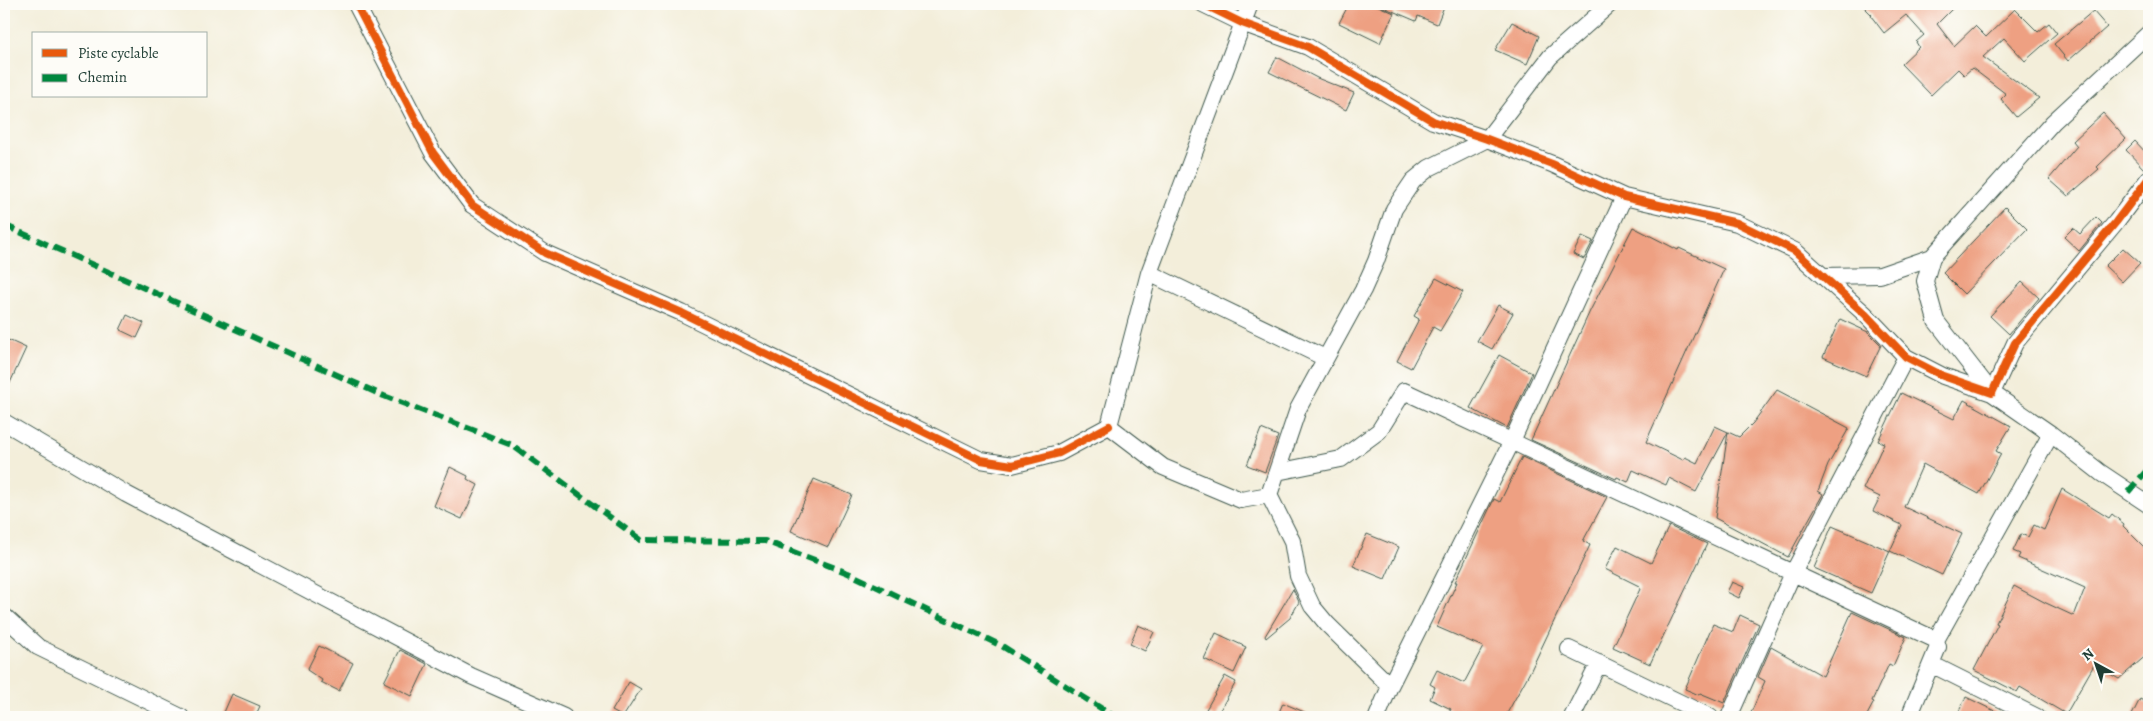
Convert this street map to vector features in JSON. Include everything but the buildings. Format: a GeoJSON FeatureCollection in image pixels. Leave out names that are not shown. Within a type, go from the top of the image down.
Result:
{"type":"FeatureCollection","features":[{"type":"Feature","properties":{"kind":"street"},"geometry":{"type":"LineString","coordinates":[[356,4],[434,153],[472,205],[545,253],[682,313],[981,460],[1012,466],[1059,453],[1109,426],[1149,273],[1250,4]]}},
{"type":"Feature","properties":{"kind":"street"},"geometry":{"type":"LineString","coordinates":[[1203,4],[1242,23],[1308,47],[1433,121],[1552,164],[1624,197],[1737,223],[1795,251],[1865,314],[1906,356],[1943,376],[1992,393],[2149,506]]}},
{"type":"Feature","properties":{"kind":"street"},"geometry":{"type":"LineString","coordinates":[[1390,686],[1327,624],[1312,606],[1298,576],[1292,541],[1269,495],[1298,409],[1363,290],[1376,261],[1394,209],[1413,181],[1429,168],[1487,139],[1550,57],[1610,4]]}},
{"type":"Feature","properties":{"kind":"street"},"geometry":{"type":"LineString","coordinates":[[1992,393],[1936,321],[1925,281],[1932,257],[2053,122],[2149,33]]}},
{"type":"Feature","properties":{"kind":"street"},"geometry":{"type":"LineString","coordinates":[[1992,393],[2015,343],[2116,222],[2149,178]]}},
{"type":"Feature","properties":{"kind":"street"},"geometry":{"type":"LineString","coordinates":[[1377,717],[1390,686],[1512,441],[1624,197]]}},
{"type":"Feature","properties":{"kind":"street"},"geometry":{"type":"LineString","coordinates":[[1823,276],[1880,275],[1932,257]]}},
{"type":"Feature","properties":{"kind":"street"},"geometry":{"type":"LineString","coordinates":[[1149,273],[1325,358]]}},
{"type":"Feature","properties":{"kind":"street"},"geometry":{"type":"LineString","coordinates":[[1729,717],[1793,573],[1906,356]]}},
{"type":"Feature","properties":{"kind":"street"},"geometry":{"type":"LineString","coordinates":[[1277,472],[1341,459],[1379,431],[1404,391],[1936,640]]}},
{"type":"Feature","properties":{"kind":"street"},"geometry":{"type":"LineString","coordinates":[[4,422],[135,499],[471,676],[564,717]]}},
{"type":"Feature","properties":{"kind":"street"},"geometry":{"type":"LineString","coordinates":[[1109,426],[1163,467],[1241,500],[1269,495]]}},
{"type":"Feature","properties":{"kind":"street"},"geometry":{"type":"LineString","coordinates":[[1909,717],[1938,647],[1936,640],[2051,434]]}},
{"type":"Feature","properties":{"kind":"street"},"geometry":{"type":"LineString","coordinates":[[4,616],[38,647],[181,717]]}},
{"type":"Feature","properties":{"kind":"street"},"geometry":{"type":"LineString","coordinates":[[1569,649],[1710,717]]}},
{"type":"Feature","properties":{"kind":"street"},"geometry":{"type":"LineString","coordinates":[[1572,717],[1599,664]]}},
{"type":"Feature","properties":{"kind":"street"},"geometry":{"type":"LineString","coordinates":[[1930,664],[2037,717]]}},
{"type":"Feature","properties":{"kind":"marked path"},"geometry":{"type":"LineString","coordinates":[[4,225],[384,396],[512,445],[641,540],[765,541],[848,573],[1002,646],[1115,717]]}},
{"type":"Feature","properties":{"kind":"marked path"},"geometry":{"type":"LineString","coordinates":[[2128,492],[2149,468]]}},
{"type":"Feature","properties":{"kind":"cycle path"},"geometry":{"type":"LineString","coordinates":[[356,4],[433,153],[472,205],[545,253],[682,313],[981,460],[1012,465],[1059,453],[1109,426]]}},
{"type":"Feature","properties":{"kind":"cycle path"},"geometry":{"type":"LineString","coordinates":[[1203,4],[1242,23],[1308,47],[1433,121],[1552,164],[1624,197],[1737,223],[1795,251],[1865,314],[1906,357],[1943,376],[1992,393],[2015,343],[2116,222],[2149,178]]}}]}
